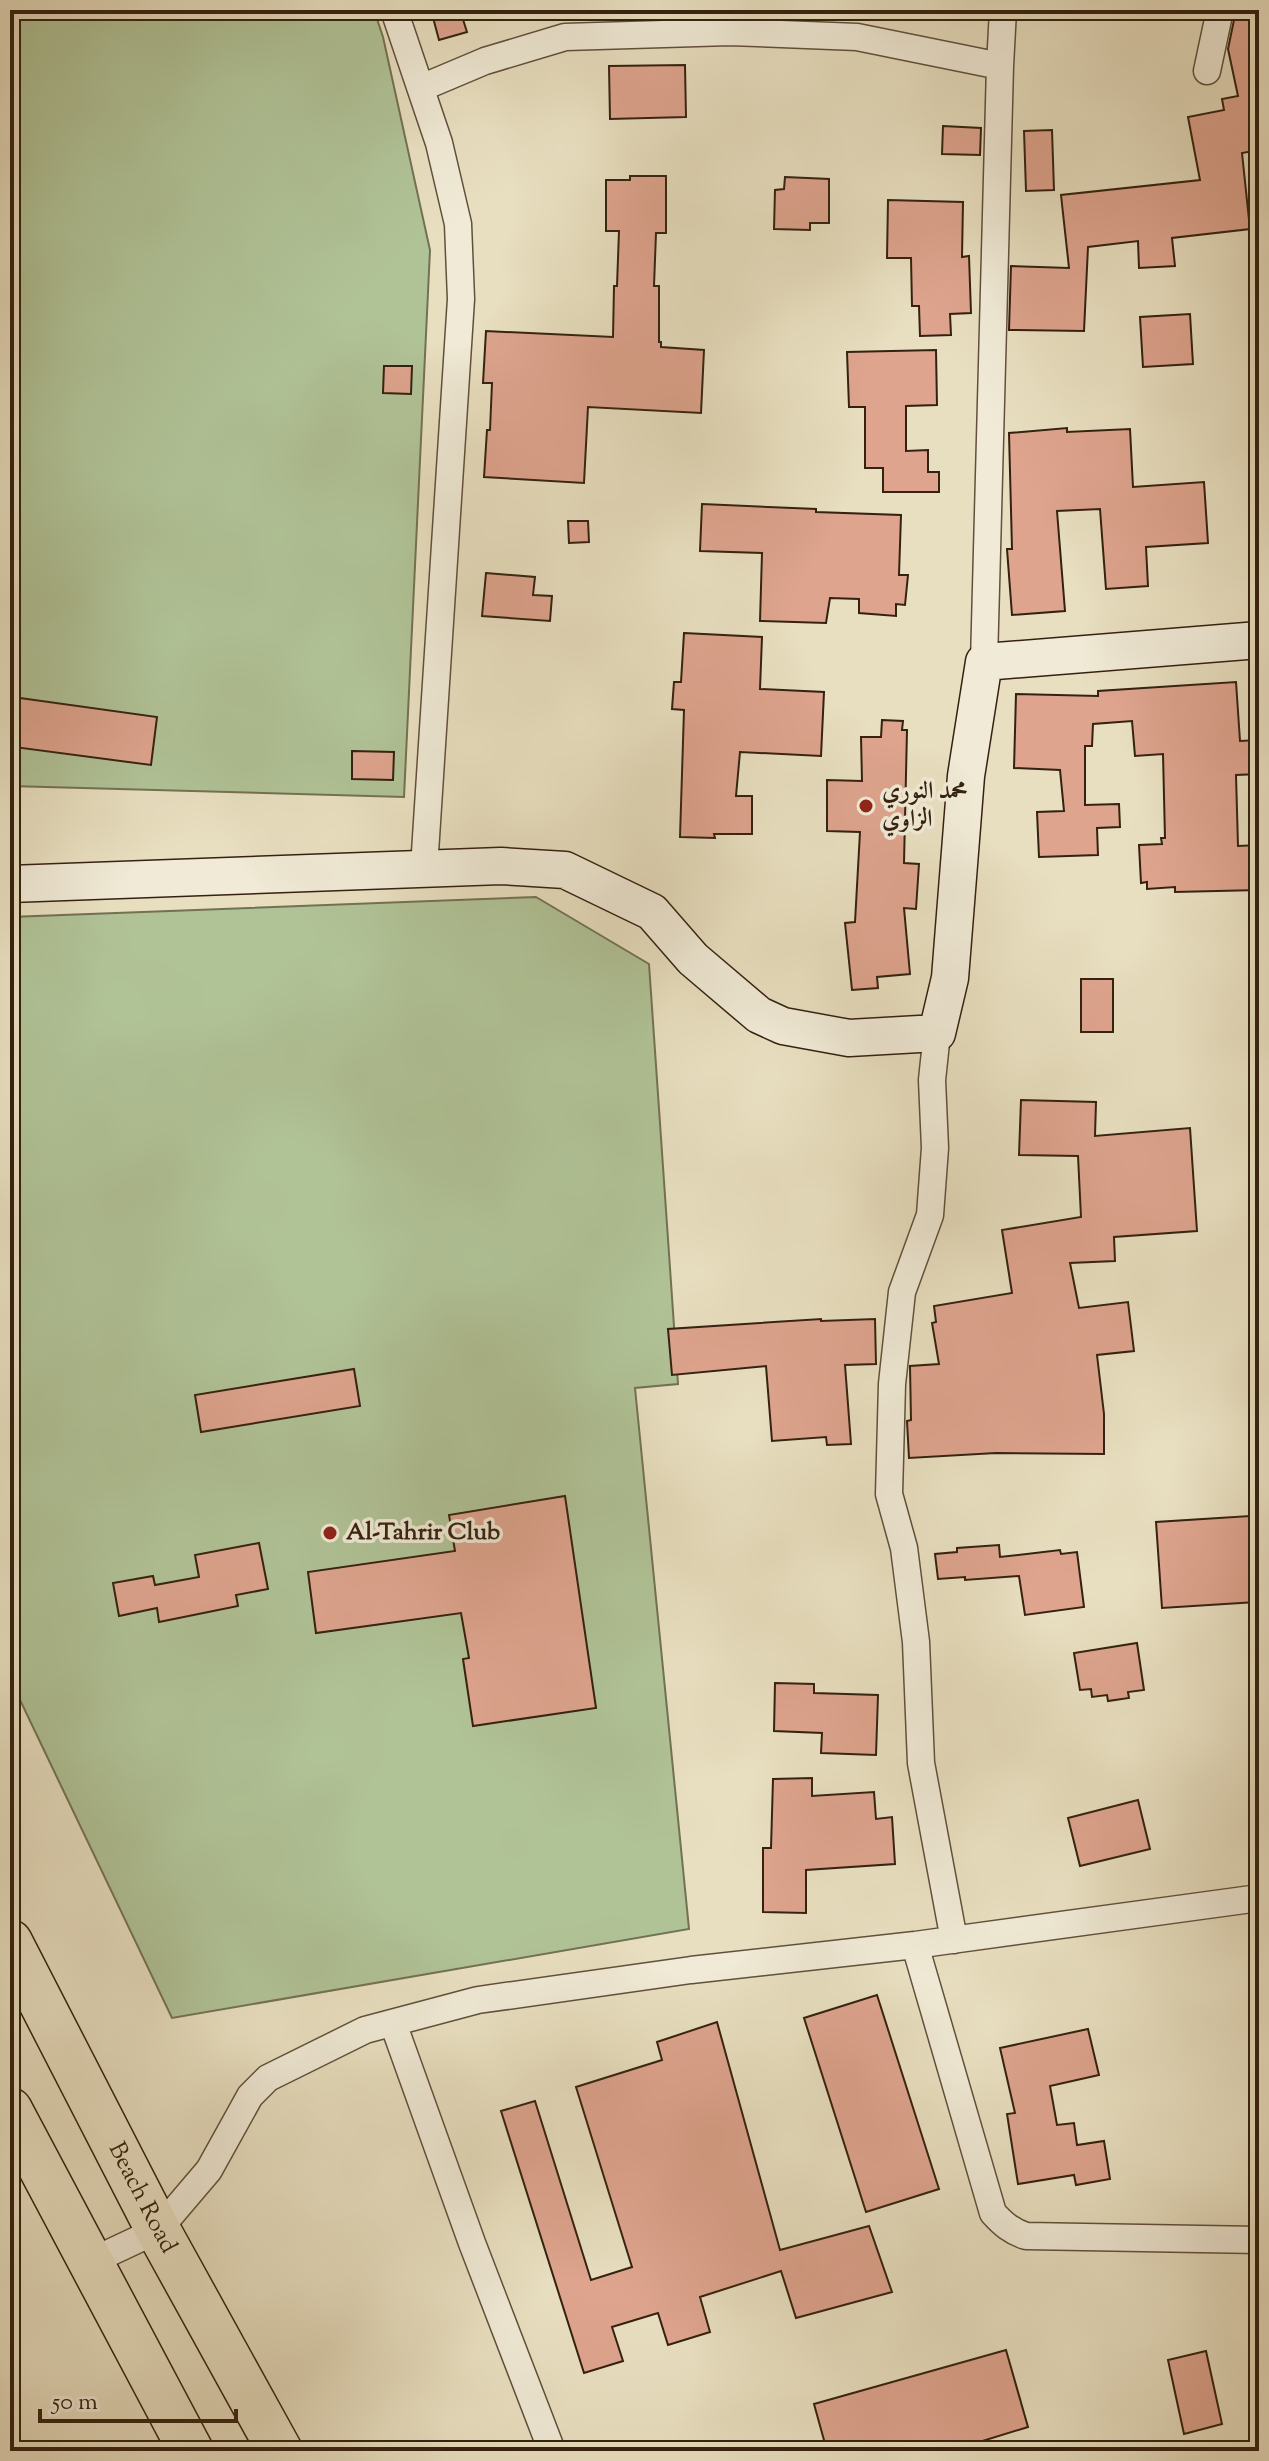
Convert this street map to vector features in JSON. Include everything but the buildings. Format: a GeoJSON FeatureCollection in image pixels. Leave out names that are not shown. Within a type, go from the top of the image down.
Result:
{"type":"FeatureCollection","features":[{"type":"Feature","properties":{"kind":"highway","name":"Beach Road"},"geometry":{"type":"LineString","coordinates":[[10,1942],[158,2230],[280,2451]]}},
{"type":"Feature","properties":{"kind":"highway"},"geometry":{"type":"LineString","coordinates":[[10,2110],[191,2451]]}},
{"type":"Feature","properties":{"kind":"street"},"geometry":{"type":"LineString","coordinates":[[394,10],[439,143],[458,224],[461,299],[424,868]]}},
{"type":"Feature","properties":{"kind":"street"},"geometry":{"type":"LineString","coordinates":[[954,1940],[921,1763],[916,1642],[904,1548],[889,1494],[892,1384],[902,1292],[930,1215],[935,1148],[932,1080],[937,1033],[950,978],[966,776],[984,662],[1003,10]]}},
{"type":"Feature","properties":{"kind":"street"},"geometry":{"type":"LineString","coordinates":[[1207,71],[1220,10]]}},
{"type":"Feature","properties":{"kind":"street"},"geometry":{"type":"LineString","coordinates":[[421,88],[485,61],[565,37],[730,32],[857,37],[1000,66]]}},
{"type":"Feature","properties":{"kind":"street"},"geometry":{"type":"LineString","coordinates":[[984,662],[1259,640]]}},
{"type":"Feature","properties":{"kind":"street"},"geometry":{"type":"LineString","coordinates":[[10,884],[501,866],[565,870],[652,912],[693,959],[759,1015],[783,1026],[849,1038],[937,1033]]}},
{"type":"Feature","properties":{"kind":"street"},"geometry":{"type":"LineString","coordinates":[[92,2261],[158,2230],[209,2170],[250,2096],[268,2078],[365,2030],[478,2000],[1259,1898]]}},
{"type":"Feature","properties":{"kind":"street"},"geometry":{"type":"LineString","coordinates":[[915,1945],[993,2213],[1003,2224],[1026,2236],[1259,2240]]}},
{"type":"Feature","properties":{"kind":"street"},"geometry":{"type":"LineString","coordinates":[[393,2023],[472,2243],[552,2451]]}},
{"type":"Feature","properties":{"kind":"green space"},"geometry":{"type":"Polygon","coordinates":[[[10,10],[374,10],[383,37],[430,250],[404,797],[10,786],[10,10]]]}},
{"type":"Feature","properties":{"kind":"green space","name":"Al-Tahrir Club"},"geometry":{"type":"Polygon","coordinates":[[[536,897],[649,964],[678,1384],[635,1388],[689,1929],[172,2018],[10,1679],[10,917],[536,897]]]}},
{"type":"Feature","properties":{"kind":"place","name":"محمد النوري الزاوي"},"geometry":{"type":"Point","coordinates":[866,806]}},
{"type":"Feature","properties":{"kind":"place","name":"Al-Tahrir Club"},"geometry":{"type":"Point","coordinates":[330,1533]}}]}
